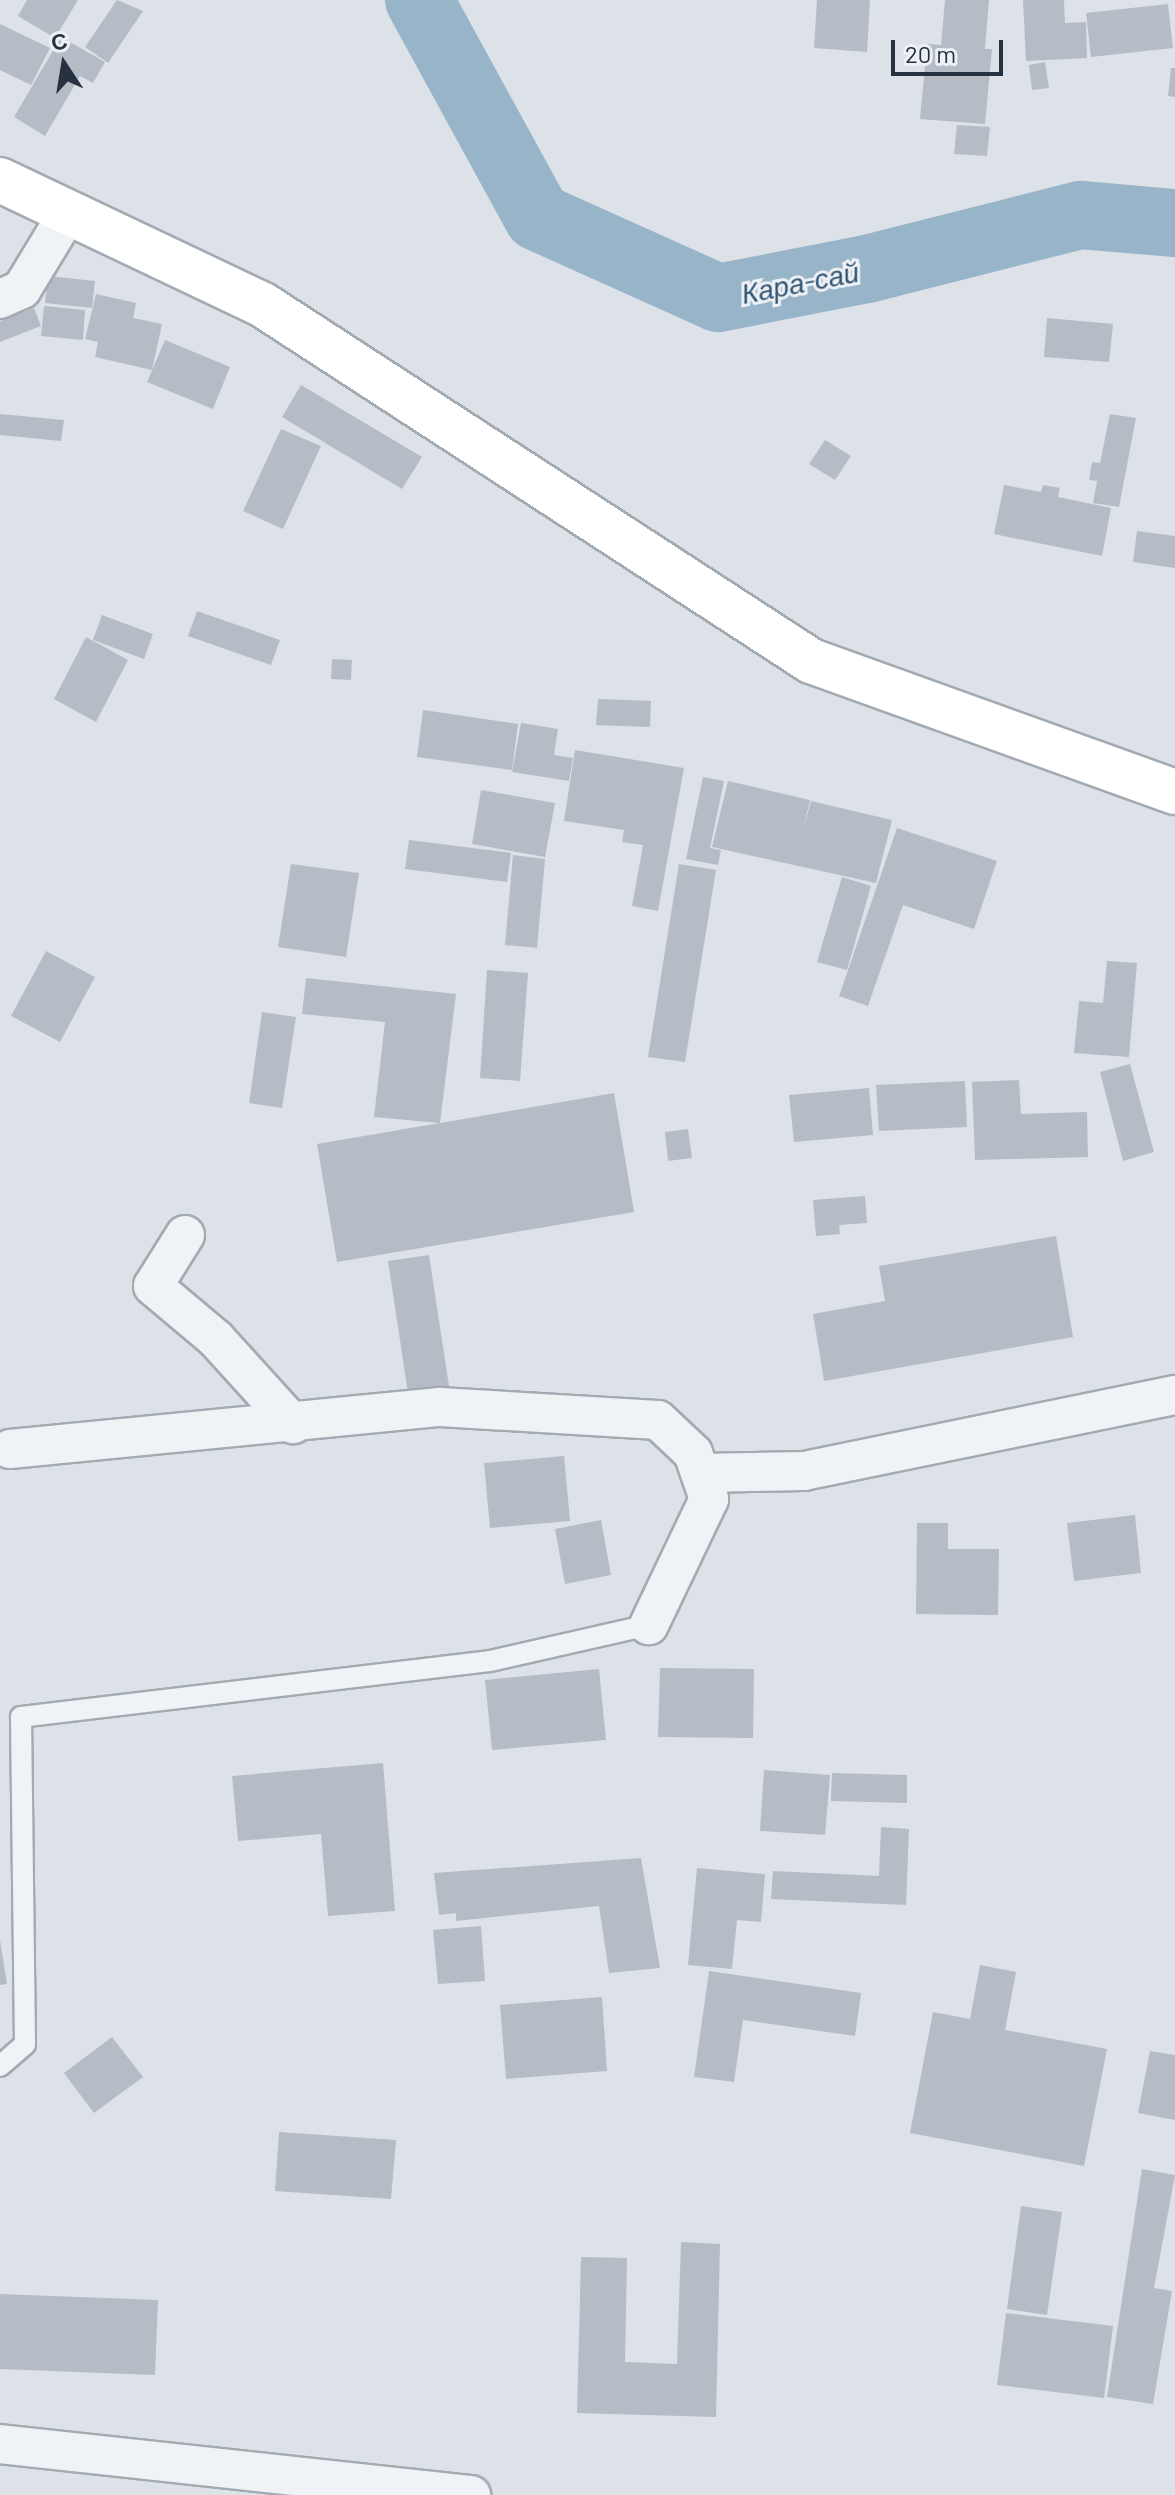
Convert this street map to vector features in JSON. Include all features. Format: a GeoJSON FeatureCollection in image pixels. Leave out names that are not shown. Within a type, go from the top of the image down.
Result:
{"type":"FeatureCollection","features":[{"type":"Feature","properties":{"kind":"main road"},"geometry":{"type":"LineString","coordinates":[[0,180],[263,305],[811,661],[1175,792]]}},
{"type":"Feature","properties":{"kind":"street"},"geometry":{"type":"LineString","coordinates":[[0,299],[22,289],[68,213]]}},
{"type":"Feature","properties":{"kind":"street"},"geometry":{"type":"LineString","coordinates":[[185,1235],[153,1286],[216,1339],[293,1424]]}},
{"type":"Feature","properties":{"kind":"street"},"geometry":{"type":"LineString","coordinates":[[700,1473],[804,1471],[1175,1395]]}},
{"type":"Feature","properties":{"kind":"street"},"geometry":{"type":"LineString","coordinates":[[10,1449],[293,1424],[440,1407],[658,1420],[693,1453],[709,1499],[649,1625]]}},
{"type":"Feature","properties":{"kind":"street"},"geometry":{"type":"LineString","coordinates":[[0,2444],[471,2495]]}},
{"type":"Feature","properties":{"kind":"lane"},"geometry":{"type":"LineString","coordinates":[[0,2066],[25,2044],[21,1717],[490,1661],[649,1625]]}},
{"type":"Feature","properties":{"kind":"building"},"geometry":{"type":"Polygon","coordinates":[[[27,0],[78,0],[55,38],[18,16],[27,0]]]}},
{"type":"Feature","properties":{"kind":"building"},"geometry":{"type":"Polygon","coordinates":[[[117,0],[143,11],[108,63],[85,47],[117,0]]]}},
{"type":"Feature","properties":{"kind":"building"},"geometry":{"type":"Polygon","coordinates":[[[817,0],[870,0],[867,52],[814,48],[817,0]]]}},
{"type":"Feature","properties":{"kind":"building"},"geometry":{"type":"Polygon","coordinates":[[[945,0],[989,0],[985,49],[992,49],[985,124],[920,119],[927,44],[941,45],[945,0]]]}},
{"type":"Feature","properties":{"kind":"building"},"geometry":{"type":"Polygon","coordinates":[[[1023,0],[1064,0],[1065,23],[1086,22],[1087,58],[1026,61],[1023,0]]]}},
{"type":"Feature","properties":{"kind":"building"},"geometry":{"type":"Polygon","coordinates":[[[1168,4],[1173,48],[1091,57],[1086,13],[1168,4]]]}},
{"type":"Feature","properties":{"kind":"building"},"geometry":{"type":"Polygon","coordinates":[[[0,24],[50,48],[31,85],[0,70],[0,24]]]}},
{"type":"Feature","properties":{"kind":"building"},"geometry":{"type":"Polygon","coordinates":[[[61,37],[105,62],[93,83],[80,76],[45,136],[14,117],[61,37]]]}},
{"type":"Feature","properties":{"kind":"building"},"geometry":{"type":"Polygon","coordinates":[[[1045,62],[1049,88],[1032,90],[1029,65],[1045,62]]]}},
{"type":"Feature","properties":{"kind":"building"},"geometry":{"type":"Polygon","coordinates":[[[1171,68],[1175,68],[1175,97],[1168,96],[1171,68]]]}},
{"type":"Feature","properties":{"kind":"building"},"geometry":{"type":"Polygon","coordinates":[[[957,125],[990,127],[987,156],[954,154],[957,125]]]}},
{"type":"Feature","properties":{"kind":"building"},"geometry":{"type":"Polygon","coordinates":[[[48,276],[95,281],[92,308],[45,303],[48,276]]]}},
{"type":"Feature","properties":{"kind":"building"},"geometry":{"type":"Polygon","coordinates":[[[96,294],[136,303],[133,318],[162,324],[152,370],[95,357],[98,342],[85,339],[96,294]]]}},
{"type":"Feature","properties":{"kind":"building"},"geometry":{"type":"Polygon","coordinates":[[[44,306],[85,310],[83,340],[41,336],[44,306]]]}},
{"type":"Feature","properties":{"kind":"building"},"geometry":{"type":"Polygon","coordinates":[[[34,308],[41,326],[0,342],[0,321],[34,308]]]}},
{"type":"Feature","properties":{"kind":"building"},"geometry":{"type":"Polygon","coordinates":[[[1047,318],[1113,324],[1109,362],[1044,357],[1047,318]]]}},
{"type":"Feature","properties":{"kind":"building"},"geometry":{"type":"Polygon","coordinates":[[[165,340],[230,367],[213,409],[147,382],[165,340]]]}},
{"type":"Feature","properties":{"kind":"building"},"geometry":{"type":"Polygon","coordinates":[[[301,385],[422,457],[402,489],[282,417],[301,385]]]}},
{"type":"Feature","properties":{"kind":"building"},"geometry":{"type":"Polygon","coordinates":[[[0,414],[64,420],[61,441],[0,435],[0,414]]]}},
{"type":"Feature","properties":{"kind":"building"},"geometry":{"type":"Polygon","coordinates":[[[1110,414],[1136,418],[1119,507],[1093,503],[1097,481],[1089,480],[1092,462],[1100,463],[1110,414]]]}},
{"type":"Feature","properties":{"kind":"building"},"geometry":{"type":"Polygon","coordinates":[[[281,429],[321,446],[283,529],[243,511],[281,429]]]}},
{"type":"Feature","properties":{"kind":"building"},"geometry":{"type":"Polygon","coordinates":[[[825,440],[851,456],[835,480],[809,464],[825,440]]]}},
{"type":"Feature","properties":{"kind":"building"},"geometry":{"type":"Polygon","coordinates":[[[1004,485],[1041,492],[1043,485],[1060,488],[1058,497],[1111,508],[1102,556],[994,534],[1004,485]]]}},
{"type":"Feature","properties":{"kind":"building"},"geometry":{"type":"Polygon","coordinates":[[[1137,531],[1175,536],[1175,568],[1133,562],[1137,531]]]}},
{"type":"Feature","properties":{"kind":"building"},"geometry":{"type":"Polygon","coordinates":[[[197,611],[280,640],[271,665],[188,636],[197,611]]]}},
{"type":"Feature","properties":{"kind":"building"},"geometry":{"type":"Polygon","coordinates":[[[102,615],[153,634],[144,659],[93,640],[102,615]]]}},
{"type":"Feature","properties":{"kind":"building"},"geometry":{"type":"Polygon","coordinates":[[[86,637],[128,660],[96,722],[54,699],[86,637]]]}},
{"type":"Feature","properties":{"kind":"building"},"geometry":{"type":"Polygon","coordinates":[[[332,659],[352,660],[351,680],[331,679],[332,659]]]}},
{"type":"Feature","properties":{"kind":"building"},"geometry":{"type":"Polygon","coordinates":[[[598,699],[651,701],[650,727],[596,725],[598,699]]]}},
{"type":"Feature","properties":{"kind":"building"},"geometry":{"type":"Polygon","coordinates":[[[423,710],[518,724],[512,770],[417,757],[423,710]]]}},
{"type":"Feature","properties":{"kind":"building"},"geometry":{"type":"Polygon","coordinates":[[[521,723],[558,729],[554,755],[573,758],[569,781],[512,772],[521,723]]]}},
{"type":"Feature","properties":{"kind":"building"},"geometry":{"type":"Polygon","coordinates":[[[575,750],[684,768],[658,911],[632,906],[643,845],[622,842],[624,830],[564,821],[575,750]]]}},
{"type":"Feature","properties":{"kind":"building"},"geometry":{"type":"Polygon","coordinates":[[[703,777],[724,781],[710,848],[721,850],[718,865],[686,859],[703,777]]]}},
{"type":"Feature","properties":{"kind":"building"},"geometry":{"type":"Polygon","coordinates":[[[728,781],[810,800],[803,830],[811,801],[892,820],[876,883],[712,847],[728,781]]]}},
{"type":"Feature","properties":{"kind":"building"},"geometry":{"type":"Polygon","coordinates":[[[481,790],[555,803],[545,857],[472,844],[481,790]]]}},
{"type":"Feature","properties":{"kind":"building"},"geometry":{"type":"Polygon","coordinates":[[[897,828],[997,861],[974,929],[903,905],[868,1006],[839,996],[897,828]]]}},
{"type":"Feature","properties":{"kind":"building"},"geometry":{"type":"Polygon","coordinates":[[[409,840],[511,853],[507,882],[405,869],[409,840]]]}},
{"type":"Feature","properties":{"kind":"building"},"geometry":{"type":"Polygon","coordinates":[[[513,855],[545,859],[537,948],[505,945],[513,855]]]}},
{"type":"Feature","properties":{"kind":"building"},"geometry":{"type":"Polygon","coordinates":[[[291,864],[359,873],[346,957],[278,947],[291,864]]]}},
{"type":"Feature","properties":{"kind":"building"},"geometry":{"type":"Polygon","coordinates":[[[679,864],[716,870],[685,1062],[648,1057],[679,864]]]}},
{"type":"Feature","properties":{"kind":"building"},"geometry":{"type":"Polygon","coordinates":[[[842,877],[871,886],[847,970],[817,962],[842,877]]]}},
{"type":"Feature","properties":{"kind":"building"},"geometry":{"type":"Polygon","coordinates":[[[46,951],[95,977],[60,1042],[11,1016],[46,951]]]}},
{"type":"Feature","properties":{"kind":"building"},"geometry":{"type":"Polygon","coordinates":[[[1107,961],[1137,963],[1129,1057],[1074,1053],[1079,1001],[1103,1003],[1107,961]]]}},
{"type":"Feature","properties":{"kind":"building"},"geometry":{"type":"Polygon","coordinates":[[[487,970],[528,973],[520,1081],[480,1078],[487,970]]]}},
{"type":"Feature","properties":{"kind":"building"},"geometry":{"type":"Polygon","coordinates":[[[306,978],[456,994],[440,1123],[374,1117],[385,1022],[302,1014],[306,978]]]}},
{"type":"Feature","properties":{"kind":"building"},"geometry":{"type":"Polygon","coordinates":[[[262,1012],[296,1017],[282,1108],[249,1103],[262,1012]]]}},
{"type":"Feature","properties":{"kind":"building"},"geometry":{"type":"Polygon","coordinates":[[[1130,1064],[1154,1152],[1123,1161],[1100,1072],[1130,1064]]]}},
{"type":"Feature","properties":{"kind":"building"},"geometry":{"type":"Polygon","coordinates":[[[1019,1080],[1021,1114],[1087,1112],[1088,1157],[975,1160],[972,1082],[1019,1080]]]}},
{"type":"Feature","properties":{"kind":"building"},"geometry":{"type":"Polygon","coordinates":[[[965,1081],[967,1127],[879,1131],[876,1085],[965,1081]]]}},
{"type":"Feature","properties":{"kind":"building"},"geometry":{"type":"Polygon","coordinates":[[[869,1088],[873,1135],[794,1142],[789,1095],[869,1088]]]}},
{"type":"Feature","properties":{"kind":"building"},"geometry":{"type":"Polygon","coordinates":[[[614,1093],[634,1212],[337,1262],[317,1144],[614,1093]]]}},
{"type":"Feature","properties":{"kind":"building"},"geometry":{"type":"Polygon","coordinates":[[[688,1129],[692,1158],[668,1161],[665,1132],[688,1129]]]}},
{"type":"Feature","properties":{"kind":"building"},"geometry":{"type":"Polygon","coordinates":[[[865,1196],[867,1223],[839,1225],[840,1234],[816,1236],[813,1200],[865,1196]]]}},
{"type":"Feature","properties":{"kind":"building"},"geometry":{"type":"Polygon","coordinates":[[[1056,1236],[1073,1337],[824,1381],[813,1314],[885,1301],[879,1266],[1056,1236]]]}},
{"type":"Feature","properties":{"kind":"building"},"geometry":{"type":"Polygon","coordinates":[[[429,1255],[449,1386],[408,1393],[388,1261],[429,1255]]]}},
{"type":"Feature","properties":{"kind":"building"},"geometry":{"type":"Polygon","coordinates":[[[564,1456],[570,1521],[490,1528],[484,1463],[564,1456]]]}},
{"type":"Feature","properties":{"kind":"building"},"geometry":{"type":"Polygon","coordinates":[[[1135,1515],[1141,1573],[1074,1581],[1067,1523],[1135,1515]]]}},
{"type":"Feature","properties":{"kind":"building"},"geometry":{"type":"Polygon","coordinates":[[[601,1520],[611,1575],[565,1584],[555,1529],[601,1520]]]}},
{"type":"Feature","properties":{"kind":"building"},"geometry":{"type":"Polygon","coordinates":[[[917,1523],[948,1523],[948,1549],[999,1549],[998,1615],[916,1614],[917,1523]]]}},
{"type":"Feature","properties":{"kind":"building"},"geometry":{"type":"Polygon","coordinates":[[[660,1668],[754,1669],[753,1738],[658,1737],[660,1668]]]}},
{"type":"Feature","properties":{"kind":"building"},"geometry":{"type":"Polygon","coordinates":[[[599,1669],[606,1740],[492,1750],[485,1680],[599,1669]]]}},
{"type":"Feature","properties":{"kind":"building"},"geometry":{"type":"Polygon","coordinates":[[[383,1763],[395,1911],[328,1916],[321,1834],[238,1841],[232,1776],[383,1763]]]}},
{"type":"Feature","properties":{"kind":"building"},"geometry":{"type":"Polygon","coordinates":[[[764,1770],[830,1775],[825,1835],[760,1831],[764,1770]]]}},
{"type":"Feature","properties":{"kind":"building"},"geometry":{"type":"Polygon","coordinates":[[[832,1773],[907,1775],[907,1803],[831,1801],[832,1773]]]}},
{"type":"Feature","properties":{"kind":"building"},"geometry":{"type":"Polygon","coordinates":[[[881,1827],[909,1829],[906,1905],[771,1899],[773,1871],[879,1876],[881,1827]]]}},
{"type":"Feature","properties":{"kind":"building"},"geometry":{"type":"Polygon","coordinates":[[[641,1858],[660,1968],[609,1973],[599,1906],[456,1921],[456,1913],[439,1915],[434,1873],[641,1858]]]}},
{"type":"Feature","properties":{"kind":"building"},"geometry":{"type":"Polygon","coordinates":[[[697,1868],[765,1874],[761,1922],[737,1920],[732,1969],[688,1965],[697,1868]]]}},
{"type":"Feature","properties":{"kind":"building"},"geometry":{"type":"Polygon","coordinates":[[[481,1926],[485,1981],[438,1984],[433,1930],[481,1926]]]}},
{"type":"Feature","properties":{"kind":"building"},"geometry":{"type":"Polygon","coordinates":[[[0,1940],[7,1984],[0,1985],[0,1940]]]}},
{"type":"Feature","properties":{"kind":"building"},"geometry":{"type":"Polygon","coordinates":[[[980,1965],[1016,1972],[1005,2030],[1107,2049],[1084,2166],[910,2133],[933,2012],[970,2019],[980,1965]]]}},
{"type":"Feature","properties":{"kind":"building"},"geometry":{"type":"Polygon","coordinates":[[[709,1971],[861,1993],[855,2036],[743,2020],[734,2082],[694,2077],[709,1971]]]}},
{"type":"Feature","properties":{"kind":"building"},"geometry":{"type":"Polygon","coordinates":[[[602,1997],[607,2071],[506,2079],[500,2005],[602,1997]]]}},
{"type":"Feature","properties":{"kind":"building"},"geometry":{"type":"Polygon","coordinates":[[[112,2037],[143,2077],[94,2113],[64,2073],[112,2037]]]}},
{"type":"Feature","properties":{"kind":"building"},"geometry":{"type":"Polygon","coordinates":[[[1150,2051],[1175,2055],[1175,2120],[1138,2113],[1150,2051]]]}},
{"type":"Feature","properties":{"kind":"building"},"geometry":{"type":"Polygon","coordinates":[[[279,2132],[396,2140],[391,2199],[275,2191],[279,2132]]]}},
{"type":"Feature","properties":{"kind":"building"},"geometry":{"type":"Polygon","coordinates":[[[1142,2169],[1175,2175],[1154,2288],[1172,2291],[1153,2404],[1107,2397],[1142,2169]]]}},
{"type":"Feature","properties":{"kind":"building"},"geometry":{"type":"Polygon","coordinates":[[[1021,2206],[1062,2212],[1047,2315],[1007,2309],[1021,2206]]]}},
{"type":"Feature","properties":{"kind":"building"},"geometry":{"type":"Polygon","coordinates":[[[681,2242],[720,2244],[716,2417],[577,2413],[581,2257],[627,2258],[625,2362],[677,2364],[681,2242]]]}},
{"type":"Feature","properties":{"kind":"building"},"geometry":{"type":"Polygon","coordinates":[[[0,2294],[158,2300],[155,2375],[0,2369],[0,2294]]]}},
{"type":"Feature","properties":{"kind":"building"},"geometry":{"type":"Polygon","coordinates":[[[1006,2313],[1113,2326],[1104,2398],[997,2385],[1006,2313]]]}},
{"type":"Feature","properties":{"kind":"waterway","name":"Кара-сай"},"geometry":{"type":"LineString","coordinates":[[419,0],[538,217],[718,298],[867,269],[1081,215],[1175,223]]}}]}
